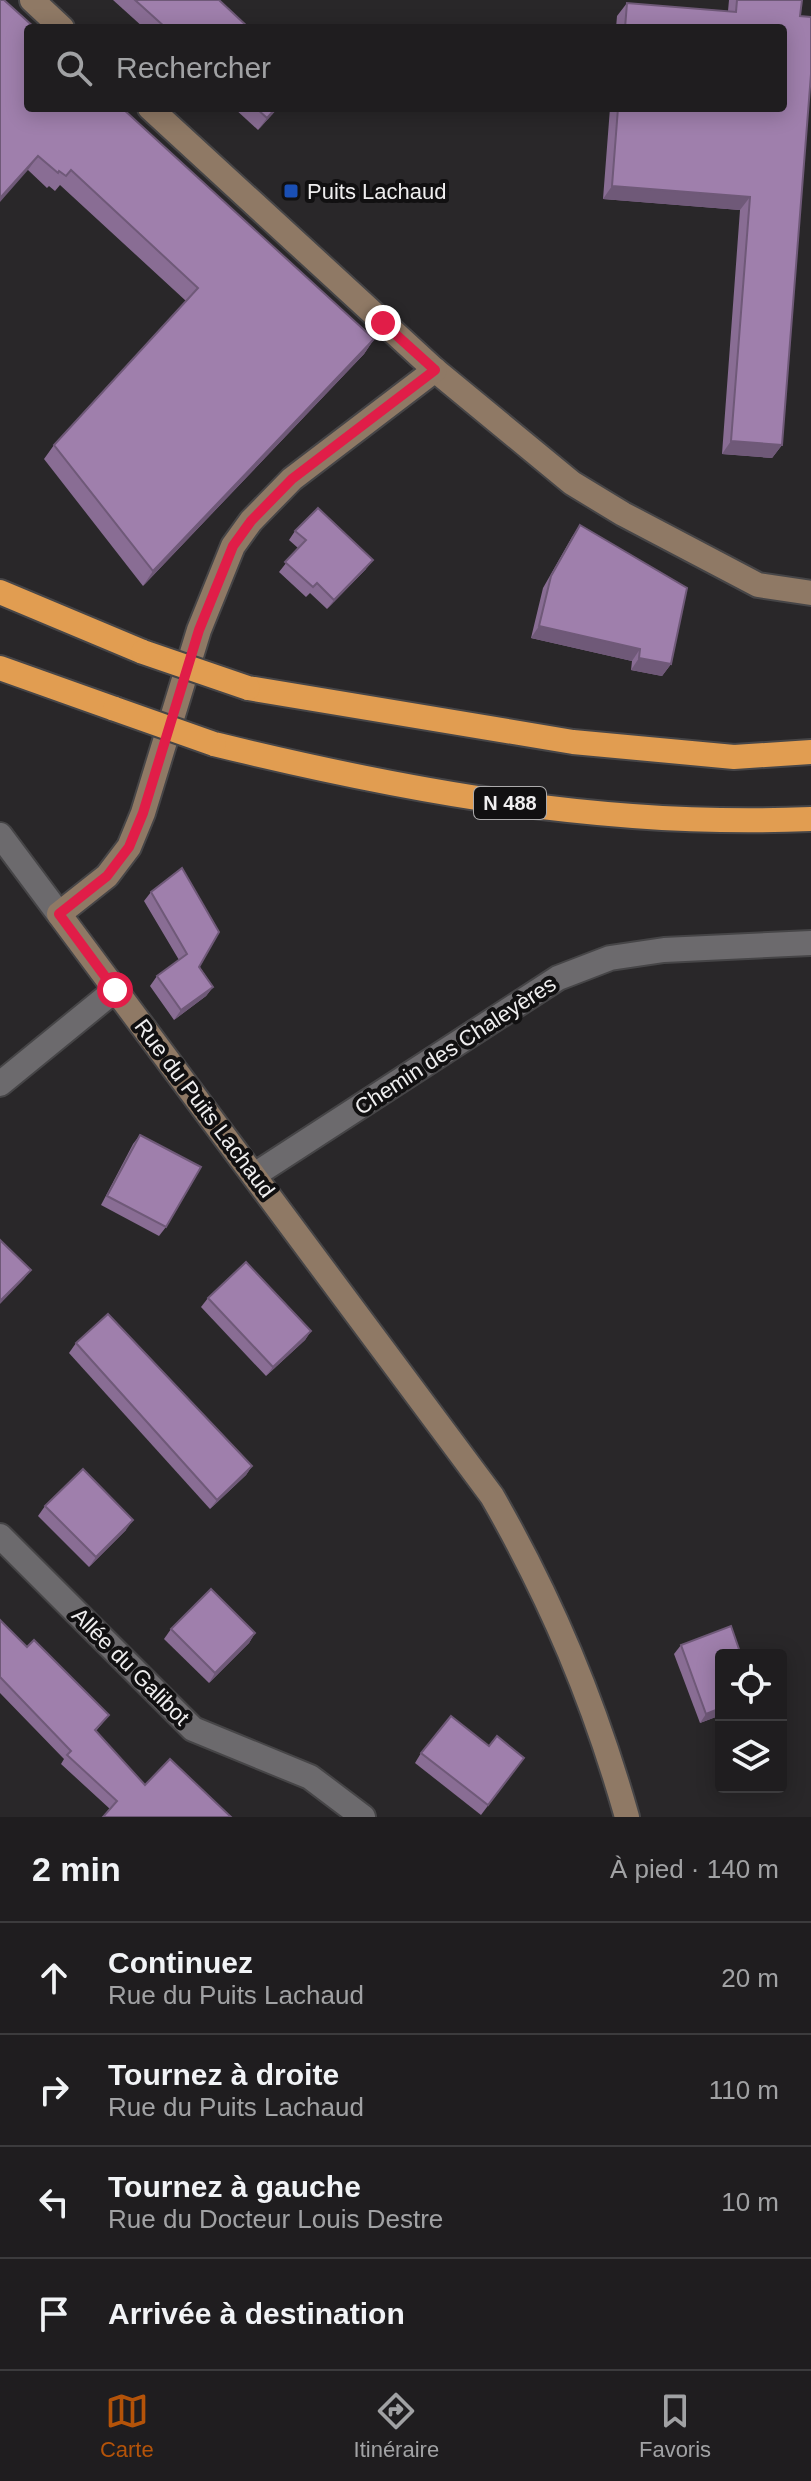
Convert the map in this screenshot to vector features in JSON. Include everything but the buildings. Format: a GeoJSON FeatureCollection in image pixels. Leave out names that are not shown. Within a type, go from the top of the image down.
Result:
{"type":"FeatureCollection","features":[{"type":"Feature","properties":{"kind":"highway"},"geometry":{"type":"LineString","coordinates":[[0,592],[143,652],[248,688],[573,742],[734,757],[811,752]]}},
{"type":"Feature","properties":{"kind":"highway","name":"N 488"},"geometry":{"type":"LineString","coordinates":[[0,668],[214,744],[314,769],[444,794],[598,815],[726,823],[811,819]]}},
{"type":"Feature","properties":{"kind":"street"},"geometry":{"type":"LineString","coordinates":[[32,0],[58,24]]}},
{"type":"Feature","properties":{"kind":"street"},"geometry":{"type":"LineString","coordinates":[[154,112],[435,370],[572,483],[623,514],[758,585],[811,593]]}},
{"type":"Feature","properties":{"kind":"street"},"geometry":{"type":"LineString","coordinates":[[0,835],[59,914],[107,876],[129,847],[220,573],[251,521],[292,479],[435,370]]}},
{"type":"Feature","properties":{"kind":"street","name":"Rue du Puits Lachaud"},"geometry":{"type":"LineString","coordinates":[[59,914],[256,1174],[492,1496],[536,1572],[571,1650],[602,1728],[627,1817]]}},
{"type":"Feature","properties":{"kind":"street","name":"Chemin des Chaleyères"},"geometry":{"type":"LineString","coordinates":[[256,1174],[558,978],[610,958],[664,950],[811,943]]}},
{"type":"Feature","properties":{"kind":"street"},"geometry":{"type":"LineString","coordinates":[[0,1084],[115,990]]}},
{"type":"Feature","properties":{"kind":"street","name":"Allée du Galibot"},"geometry":{"type":"LineString","coordinates":[[0,1536],[193,1729],[310,1777],[363,1817]]}},
{"type":"Feature","properties":{"kind":"place","name":"Puits Lachaud"},"geometry":{"type":"Point","coordinates":[291,191]}},
{"type":"Feature","properties":{"kind":"route"},"geometry":{"type":"LineString","coordinates":[[115,990],[59,914],[107,876],[129,847],[143,813],[199,630],[233,546],[251,521],[292,479],[435,370],[383,323]]}}]}
